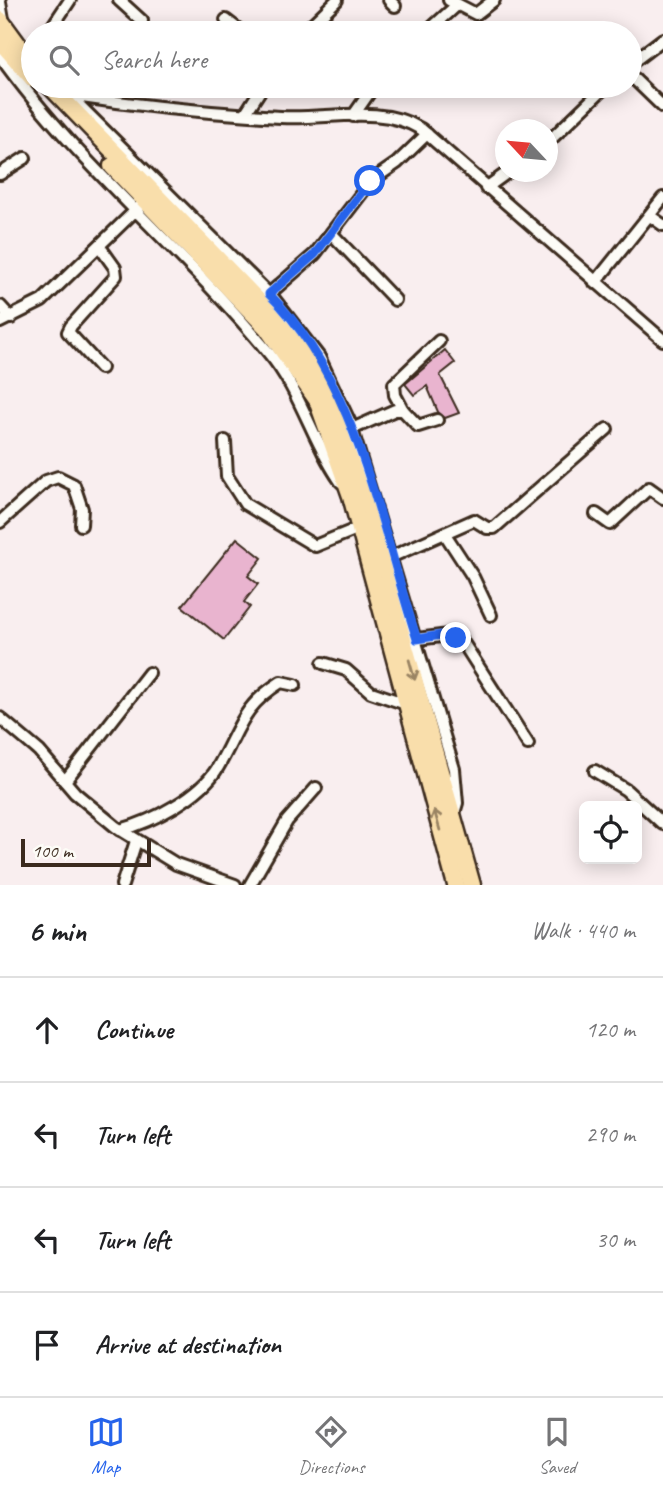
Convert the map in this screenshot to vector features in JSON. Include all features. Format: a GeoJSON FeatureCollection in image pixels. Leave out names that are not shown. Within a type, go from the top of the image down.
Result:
{"type":"FeatureCollection","features":[{"type":"Feature","properties":{"kind":"highway"},"geometry":{"type":"LineString","coordinates":[[2,22],[21,57]]}},
{"type":"Feature","properties":{"kind":"highway"},"geometry":{"type":"LineString","coordinates":[[0,41],[21,60]]}},
{"type":"Feature","properties":{"kind":"highway"},"geometry":{"type":"LineString","coordinates":[[49,98],[140,206],[267,328],[301,373],[317,400],[351,496],[359,528],[380,562],[406,704],[456,885]]}},
{"type":"Feature","properties":{"kind":"highway"},"geometry":{"type":"LineString","coordinates":[[65,98],[273,316],[307,359],[340,424],[472,885]]}},
{"type":"Feature","properties":{"kind":"street"},"geometry":{"type":"LineString","coordinates":[[56,21],[70,0]]}},
{"type":"Feature","properties":{"kind":"street"},"geometry":{"type":"LineString","coordinates":[[119,0],[142,21]]}},
{"type":"Feature","properties":{"kind":"street"},"geometry":{"type":"LineString","coordinates":[[315,21],[337,0]]}},
{"type":"Feature","properties":{"kind":"street"},"geometry":{"type":"LineString","coordinates":[[437,21],[453,3],[476,14],[494,0]]}},
{"type":"Feature","properties":{"kind":"street"},"geometry":{"type":"LineString","coordinates":[[0,2],[2,22]]}},
{"type":"Feature","properties":{"kind":"street"},"geometry":{"type":"LineString","coordinates":[[642,55],[663,39]]}},
{"type":"Feature","properties":{"kind":"street"},"geometry":{"type":"LineString","coordinates":[[0,56],[21,63]]}},
{"type":"Feature","properties":{"kind":"street"},"geometry":{"type":"LineString","coordinates":[[0,81],[21,67]]}},
{"type":"Feature","properties":{"kind":"street"},"geometry":{"type":"LineString","coordinates":[[642,87],[663,107]]}},
{"type":"Feature","properties":{"kind":"street"},"geometry":{"type":"LineString","coordinates":[[0,306],[6,320],[42,301],[140,206],[53,98]]}},
{"type":"Feature","properties":{"kind":"street"},"geometry":{"type":"LineString","coordinates":[[65,98],[269,294],[299,328],[334,383],[352,429],[380,562],[417,639],[454,769],[457,803],[452,819]]}},
{"type":"Feature","properties":{"kind":"street"},"geometry":{"type":"LineString","coordinates":[[115,98],[286,118],[396,117],[427,134],[663,340]]}},
{"type":"Feature","properties":{"kind":"street"},"geometry":{"type":"LineString","coordinates":[[245,114],[255,98]]}},
{"type":"Feature","properties":{"kind":"street"},"geometry":{"type":"LineString","coordinates":[[353,116],[366,98]]}},
{"type":"Feature","properties":{"kind":"street"},"geometry":{"type":"LineString","coordinates":[[558,132],[594,98]]}},
{"type":"Feature","properties":{"kind":"street"},"geometry":{"type":"LineString","coordinates":[[269,294],[315,254],[370,181],[397,163],[427,134]]}},
{"type":"Feature","properties":{"kind":"street"},"geometry":{"type":"LineString","coordinates":[[0,174],[25,158]]}},
{"type":"Feature","properties":{"kind":"street"},"geometry":{"type":"LineString","coordinates":[[486,188],[495,181]]}},
{"type":"Feature","properties":{"kind":"street"},"geometry":{"type":"LineString","coordinates":[[595,283],[663,198]]}},
{"type":"Feature","properties":{"kind":"street"},"geometry":{"type":"LineString","coordinates":[[650,216],[663,225]]}},
{"type":"Feature","properties":{"kind":"street"},"geometry":{"type":"LineString","coordinates":[[332,234],[395,300]]}},
{"type":"Feature","properties":{"kind":"street"},"geometry":{"type":"LineString","coordinates":[[100,247],[115,268],[116,276],[68,332],[101,368]]}},
{"type":"Feature","properties":{"kind":"street"},"geometry":{"type":"LineString","coordinates":[[437,420],[418,426],[403,410],[395,395],[394,384],[439,341]]}},
{"type":"Feature","properties":{"kind":"street"},"geometry":{"type":"LineString","coordinates":[[352,429],[396,410],[403,410]]}},
{"type":"Feature","properties":{"kind":"street"},"geometry":{"type":"LineString","coordinates":[[380,562],[474,520],[487,528],[494,528],[607,429]]}},
{"type":"Feature","properties":{"kind":"street"},"geometry":{"type":"LineString","coordinates":[[225,441],[227,476],[245,504],[315,546],[359,528]]}},
{"type":"Feature","properties":{"kind":"street"},"geometry":{"type":"LineString","coordinates":[[0,522],[46,481],[58,477],[74,485],[82,509],[81,525]]}},
{"type":"Feature","properties":{"kind":"street"},"geometry":{"type":"LineString","coordinates":[[596,514],[610,524],[649,488],[663,498]]}},
{"type":"Feature","properties":{"kind":"street"},"geometry":{"type":"LineString","coordinates":[[445,534],[473,577],[491,615]]}},
{"type":"Feature","properties":{"kind":"street"},"geometry":{"type":"LineString","coordinates":[[417,639],[449,635],[462,641],[528,744]]}},
{"type":"Feature","properties":{"kind":"street"},"geometry":{"type":"LineString","coordinates":[[323,663],[346,670],[371,692],[406,704]]}},
{"type":"Feature","properties":{"kind":"street"},"geometry":{"type":"LineString","coordinates":[[65,781],[149,673]]}},
{"type":"Feature","properties":{"kind":"street"},"geometry":{"type":"LineString","coordinates":[[120,830],[155,820],[206,783],[218,767],[235,729],[250,705],[281,682],[295,685]]}},
{"type":"Feature","properties":{"kind":"street"},"geometry":{"type":"LineString","coordinates":[[0,719],[39,751],[92,808],[120,830],[176,864],[235,885]]}},
{"type":"Feature","properties":{"kind":"street"},"geometry":{"type":"LineString","coordinates":[[595,771],[626,790],[663,824]]}},
{"type":"Feature","properties":{"kind":"street"},"geometry":{"type":"LineString","coordinates":[[250,885],[287,821],[317,788]]}},
{"type":"Feature","properties":{"kind":"street"},"geometry":{"type":"LineString","coordinates":[[122,885],[136,841]]}},
{"type":"Feature","properties":{"kind":"building"},"geometry":{"type":"Polygon","coordinates":[[[445,350],[455,363],[440,375],[459,413],[445,418],[438,412],[427,386],[414,395],[405,384],[445,350]]]}},
{"type":"Feature","properties":{"kind":"building"},"geometry":{"type":"Polygon","coordinates":[[[237,538],[262,558],[248,576],[258,584],[244,602],[250,607],[224,640],[182,606],[237,538]]]}},
{"type":"Feature","properties":{"kind":"route"},"geometry":{"type":"LineString","coordinates":[[370,181],[315,254],[269,294],[299,328],[319,357],[344,406],[417,639],[441,635],[456,638]]}}]}
